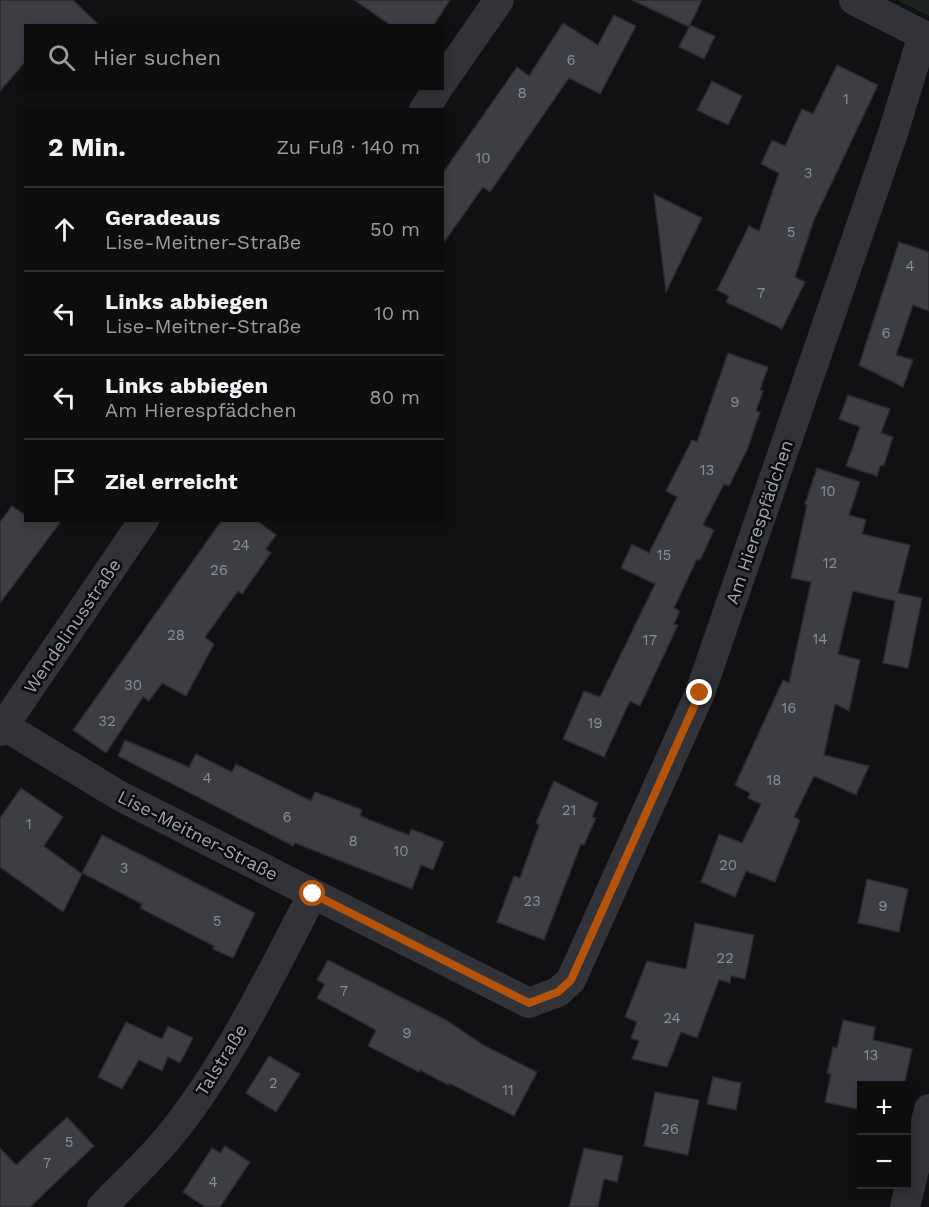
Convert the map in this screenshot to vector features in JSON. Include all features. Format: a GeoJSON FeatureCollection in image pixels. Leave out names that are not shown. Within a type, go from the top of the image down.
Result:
{"type":"FeatureCollection","features":[{"type":"Feature","properties":{"kind":"street"},"geometry":{"type":"LineString","coordinates":[[444,79],[499,0]]}},
{"type":"Feature","properties":{"kind":"street"},"geometry":{"type":"LineString","coordinates":[[854,0],[926,37]]}},
{"type":"Feature","properties":{"kind":"street","name":"Am Hierespfädchen"},"geometry":{"type":"LineString","coordinates":[[558,992],[571,980],[700,693],[926,37]]}},
{"type":"Feature","properties":{"kind":"street"},"geometry":{"type":"LineString","coordinates":[[424,108],[437,90]]}},
{"type":"Feature","properties":{"kind":"street","name":"Wendelinusstraße"},"geometry":{"type":"LineString","coordinates":[[2,729],[143,522]]}},
{"type":"Feature","properties":{"kind":"street","name":"Lise-Meitner-Straße"},"geometry":{"type":"LineString","coordinates":[[2,729],[120,796],[529,1003],[558,992]]}},
{"type":"Feature","properties":{"kind":"street","name":"Talstraße"},"geometry":{"type":"LineString","coordinates":[[102,1207],[168,1138],[211,1079],[247,1019],[313,894]]}},
{"type":"Feature","properties":{"kind":"street"},"geometry":{"type":"LineString","coordinates":[[905,1207],[929,1109]]}},
{"type":"Feature","properties":{"kind":"shaded area"},"geometry":{"type":"Polygon","coordinates":[[[897,0],[929,0],[929,16],[897,0]]]}},
{"type":"Feature","properties":{"kind":"building"},"geometry":{"type":"Polygon","coordinates":[[[0,0],[73,0],[98,24],[24,24],[24,63],[0,91],[0,0]]]}},
{"type":"Feature","properties":{"kind":"building"},"geometry":{"type":"Polygon","coordinates":[[[354,0],[450,0],[434,24],[389,24],[354,0]]]}},
{"type":"Feature","properties":{"kind":"building"},"geometry":{"type":"Polygon","coordinates":[[[632,0],[702,0],[689,27],[632,0]]]}},
{"type":"Feature","properties":{"kind":"building"},"geometry":{"type":"Polygon","coordinates":[[[614,15],[636,26],[600,94],[569,78],[490,192],[483,187],[444,242],[444,171],[517,67],[529,76],[563,23],[598,45],[614,15]]]}},
{"type":"Feature","properties":{"kind":"building"},"geometry":{"type":"Polygon","coordinates":[[[690,25],[715,36],[704,59],[679,47],[690,25]]]}},
{"type":"Feature","properties":{"kind":"building"},"geometry":{"type":"Polygon","coordinates":[[[837,65],[878,85],[814,220],[795,277],[805,282],[782,329],[726,302],[729,296],[717,290],[749,226],[759,231],[779,173],[761,164],[772,140],[785,146],[802,109],[813,114],[837,65]]]}},
{"type":"Feature","properties":{"kind":"building"},"geometry":{"type":"Polygon","coordinates":[[[712,81],[742,96],[728,125],[697,110],[712,81]]]}},
{"type":"Feature","properties":{"kind":"building"},"geometry":{"type":"Polygon","coordinates":[[[654,194],[702,218],[666,292],[654,194]]]}},
{"type":"Feature","properties":{"kind":"building"},"geometry":{"type":"Polygon","coordinates":[[[899,242],[929,252],[929,311],[913,305],[896,355],[913,360],[903,387],[859,365],[899,242]]]}},
{"type":"Feature","properties":{"kind":"building"},"geometry":{"type":"Polygon","coordinates":[[[728,353],[768,367],[756,411],[760,412],[747,450],[729,486],[724,484],[703,525],[714,530],[700,560],[697,559],[674,608],[680,611],[674,624],[678,625],[640,706],[630,701],[604,757],[563,739],[584,691],[600,697],[655,584],[621,568],[632,544],[649,553],[677,497],[666,491],[692,440],[697,442],[728,353]]]}},
{"type":"Feature","properties":{"kind":"building"},"geometry":{"type":"Polygon","coordinates":[[[848,395],[890,409],[881,433],[893,437],[884,465],[880,466],[877,476],[846,466],[860,427],[839,419],[848,395]]]}},
{"type":"Feature","properties":{"kind":"building"},"geometry":{"type":"Polygon","coordinates":[[[817,468],[860,482],[849,515],[866,520],[862,534],[910,545],[898,593],[922,598],[908,668],[883,663],[895,601],[853,591],[838,654],[860,660],[849,711],[835,704],[824,755],[869,766],[856,795],[814,776],[794,817],[800,820],[775,882],[746,871],[735,897],[701,882],[719,834],[742,843],[761,804],[748,798],[750,793],[735,785],[783,680],[789,683],[811,582],[791,578],[807,505],[805,504],[817,468]]]}},
{"type":"Feature","properties":{"kind":"building"},"geometry":{"type":"Polygon","coordinates":[[[12,506],[24,515],[24,522],[61,522],[0,603],[0,522],[12,506]]]}},
{"type":"Feature","properties":{"kind":"building"},"geometry":{"type":"Polygon","coordinates":[[[221,522],[259,522],[276,535],[266,549],[271,553],[242,594],[238,591],[205,637],[214,644],[186,696],[162,683],[149,701],[143,697],[106,753],[73,730],[221,522]]]}},
{"type":"Feature","properties":{"kind":"building"},"geometry":{"type":"Polygon","coordinates":[[[125,740],[189,767],[196,754],[232,772],[236,764],[311,801],[315,792],[362,810],[360,816],[385,826],[409,835],[411,829],[444,842],[433,870],[421,865],[412,889],[295,843],[293,846],[118,756],[125,740]]]}},
{"type":"Feature","properties":{"kind":"building"},"geometry":{"type":"Polygon","coordinates":[[[554,781],[598,803],[592,817],[596,818],[584,845],[581,844],[544,940],[497,922],[514,876],[520,878],[539,825],[536,823],[554,781]]]}},
{"type":"Feature","properties":{"kind":"building"},"geometry":{"type":"Polygon","coordinates":[[[21,788],[63,817],[44,846],[82,874],[63,912],[0,867],[0,818],[21,788]]]}},
{"type":"Feature","properties":{"kind":"building"},"geometry":{"type":"Polygon","coordinates":[[[102,835],[255,913],[233,958],[140,908],[142,904],[82,873],[102,835]]]}},
{"type":"Feature","properties":{"kind":"building"},"geometry":{"type":"Polygon","coordinates":[[[867,879],[908,889],[899,932],[858,923],[867,879]]]}},
{"type":"Feature","properties":{"kind":"building"},"geometry":{"type":"Polygon","coordinates":[[[695,923],[754,935],[745,979],[731,976],[730,983],[719,980],[697,1038],[681,1032],[667,1067],[632,1059],[639,1041],[631,1038],[637,1022],[625,1017],[647,961],[686,969],[695,923]]]}},
{"type":"Feature","properties":{"kind":"building"},"geometry":{"type":"Polygon","coordinates":[[[328,960],[446,1020],[485,1046],[537,1072],[514,1116],[368,1046],[376,1030],[317,998],[325,984],[317,980],[328,960]]]}},
{"type":"Feature","properties":{"kind":"building"},"geometry":{"type":"Polygon","coordinates":[[[843,1020],[875,1027],[873,1040],[912,1049],[905,1081],[857,1081],[857,1109],[825,1102],[831,1074],[827,1073],[833,1047],[837,1048],[843,1020]]]}},
{"type":"Feature","properties":{"kind":"building"},"geometry":{"type":"Polygon","coordinates":[[[126,1022],[162,1039],[168,1026],[193,1038],[180,1063],[168,1057],[162,1071],[139,1060],[122,1089],[98,1077],[126,1022]]]}},
{"type":"Feature","properties":{"kind":"building"},"geometry":{"type":"Polygon","coordinates":[[[269,1056],[300,1074],[276,1112],[246,1093],[269,1056]]]}},
{"type":"Feature","properties":{"kind":"building"},"geometry":{"type":"Polygon","coordinates":[[[713,1077],[741,1083],[736,1110],[707,1104],[713,1077]]]}},
{"type":"Feature","properties":{"kind":"building"},"geometry":{"type":"Polygon","coordinates":[[[655,1092],[699,1100],[688,1155],[644,1146],[655,1092]]]}},
{"type":"Feature","properties":{"kind":"building"},"geometry":{"type":"Polygon","coordinates":[[[67,1117],[94,1146],[30,1207],[0,1207],[0,1148],[16,1165],[67,1117]]]}},
{"type":"Feature","properties":{"kind":"building"},"geometry":{"type":"Polygon","coordinates":[[[225,1146],[250,1162],[220,1207],[205,1207],[183,1192],[212,1148],[220,1153],[225,1146]]]}},
{"type":"Feature","properties":{"kind":"building"},"geometry":{"type":"Polygon","coordinates":[[[584,1148],[623,1156],[617,1182],[604,1179],[598,1207],[569,1207],[584,1148]]]}},
{"type":"Feature","properties":{"kind":"route"},"geometry":{"type":"LineString","coordinates":[[313,894],[529,1003],[558,992],[571,980],[700,693]]}}]}
